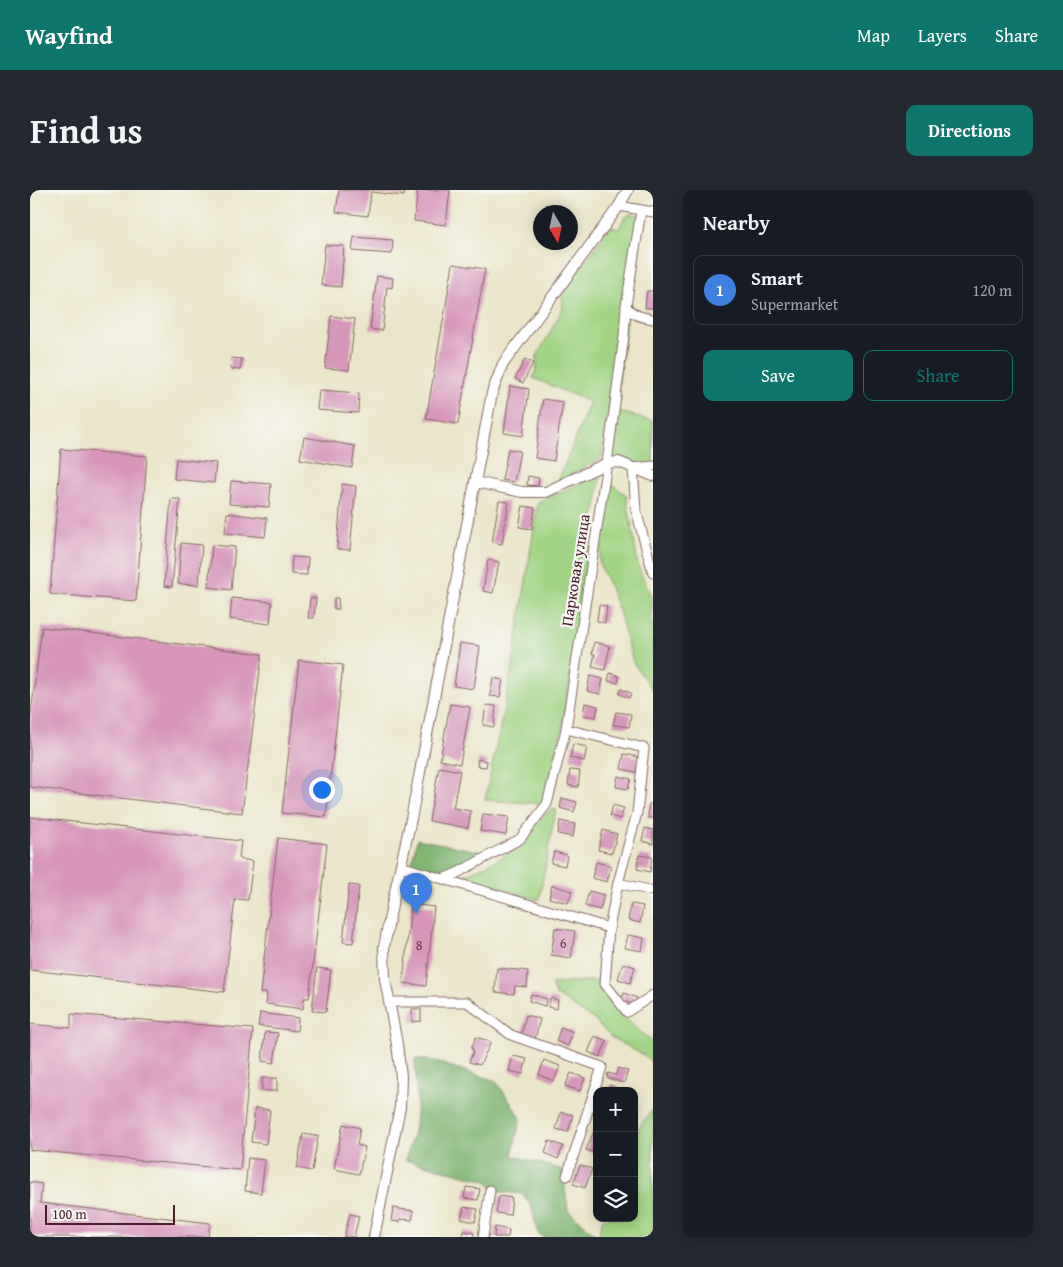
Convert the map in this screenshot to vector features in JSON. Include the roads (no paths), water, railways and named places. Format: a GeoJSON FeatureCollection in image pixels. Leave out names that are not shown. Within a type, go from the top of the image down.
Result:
{"type":"FeatureCollection","features":[{"type":"Feature","properties":{"kind":"street"},"geometry":{"type":"LineString","coordinates":[[374,1237],[400,1106],[399,1060],[384,980],[384,947],[492,393],[502,364],[619,206],[628,190]]}},
{"type":"Feature","properties":{"kind":"street"},"geometry":{"type":"LineString","coordinates":[[619,206],[653,212]]}},
{"type":"Feature","properties":{"kind":"street","name":"Парковая улица"},"geometry":{"type":"LineString","coordinates":[[444,879],[520,839],[547,804],[566,729],[624,336],[626,306],[642,210]]}},
{"type":"Feature","properties":{"kind":"street"},"geometry":{"type":"LineString","coordinates":[[626,306],[630,312],[640,317],[653,319]]}},
{"type":"Feature","properties":{"kind":"street"},"geometry":{"type":"LineString","coordinates":[[624,336],[631,324],[640,317]]}},
{"type":"Feature","properties":{"kind":"street"},"geometry":{"type":"LineString","coordinates":[[475,482],[522,492],[546,492],[606,462],[619,462],[653,476]]}},
{"type":"Feature","properties":{"kind":"street"},"geometry":{"type":"LineString","coordinates":[[633,468],[653,466]]}},
{"type":"Feature","properties":{"kind":"street"},"geometry":{"type":"LineString","coordinates":[[633,468],[636,510],[653,573]]}},
{"type":"Feature","properties":{"kind":"street"},"geometry":{"type":"LineString","coordinates":[[566,729],[644,748],[637,812],[618,883],[609,928],[605,984],[627,1012],[653,995]]}},
{"type":"Feature","properties":{"kind":"street"},"geometry":{"type":"LineString","coordinates":[[401,866],[609,928]]}},
{"type":"Feature","properties":{"kind":"street"},"geometry":{"type":"LineString","coordinates":[[618,883],[653,891]]}},
{"type":"Feature","properties":{"kind":"street"},"geometry":{"type":"LineString","coordinates":[[389,1002],[467,1002],[511,1035],[602,1067],[567,1176]]}},
{"type":"Feature","properties":{"kind":"street"},"geometry":{"type":"LineString","coordinates":[[483,1237],[490,1190]]}},
{"type":"Feature","properties":{"kind":"place","name":"Smart"},"geometry":{"type":"Point","coordinates":[416,914]}}]}
